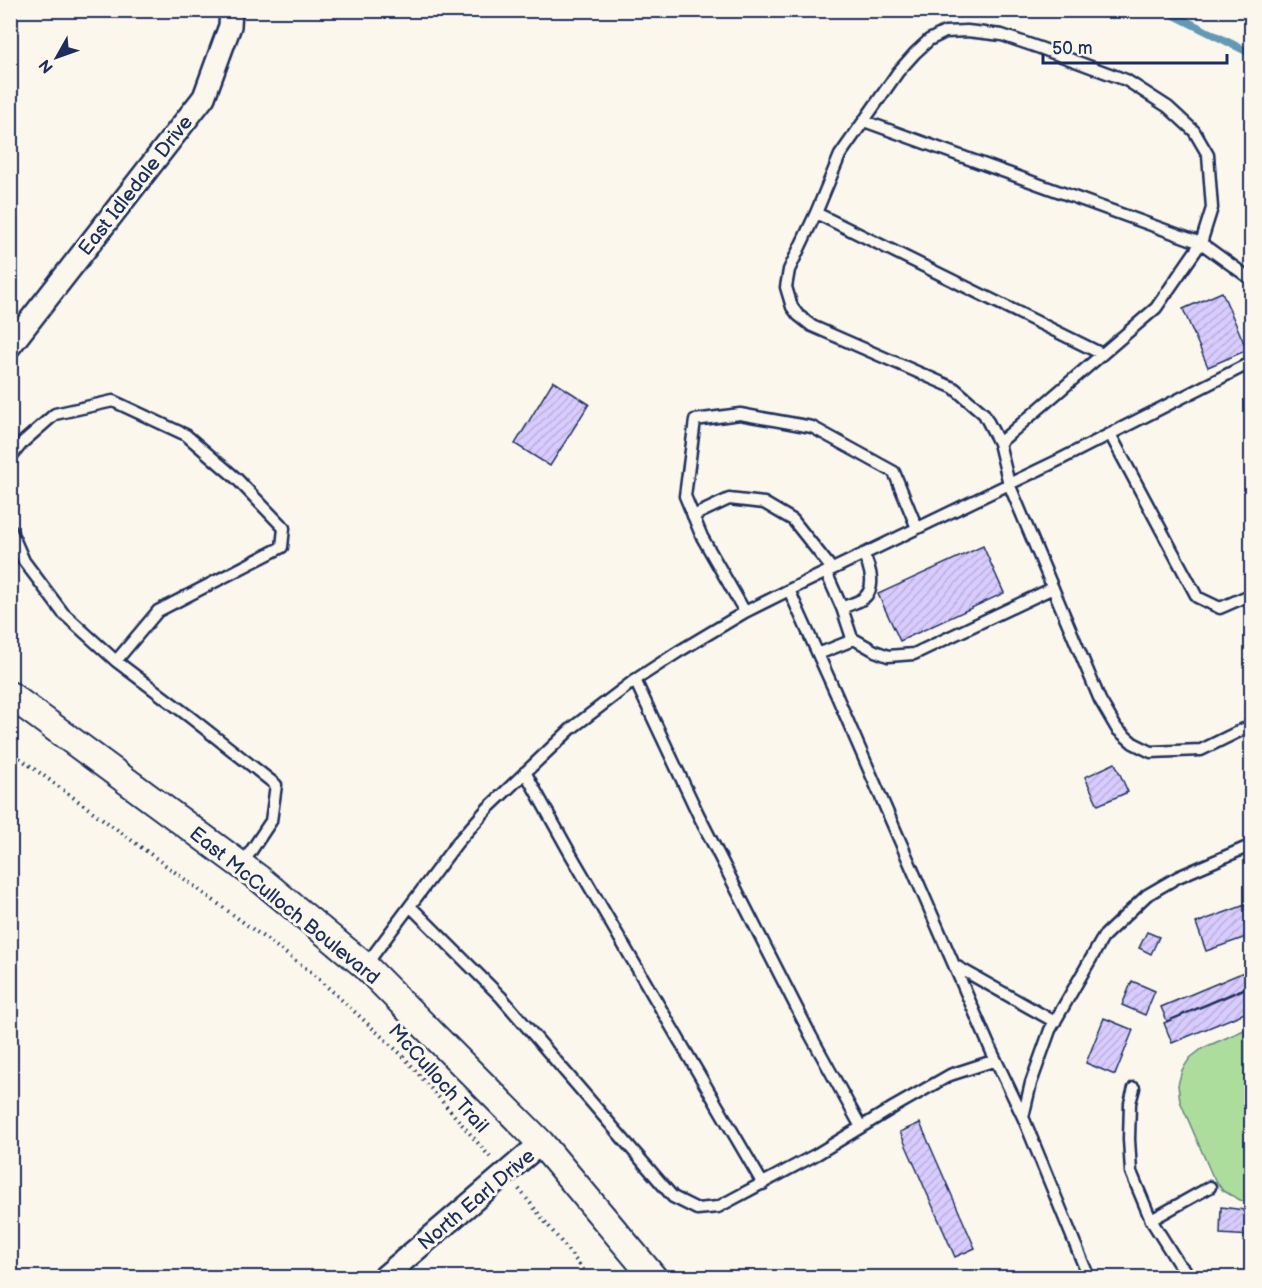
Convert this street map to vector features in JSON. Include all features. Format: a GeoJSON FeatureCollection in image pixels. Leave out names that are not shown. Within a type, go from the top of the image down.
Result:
{"type":"FeatureCollection","features":[{"type":"Feature","properties":{"kind":"street","name":"East Idledale Drive"},"geometry":{"type":"LineString","coordinates":[[10,346],[204,97],[230,26],[231,10]]}},
{"type":"Feature","properties":{"kind":"street","name":"East McCulloch Boulevard"},"geometry":{"type":"LineString","coordinates":[[10,695],[261,880],[365,966],[541,1143],[654,1278]]}},
{"type":"Feature","properties":{"kind":"street","name":"North Earl Drive"},"geometry":{"type":"LineString","coordinates":[[383,1278],[541,1143]]}},
{"type":"Feature","properties":{"kind":"lane"},"geometry":{"type":"LineString","coordinates":[[999,443],[1156,308],[1201,243],[1212,208],[1208,155],[1194,131],[1168,107],[1126,80],[1002,35],[967,31],[945,32],[929,40],[898,72],[840,155],[789,270],[786,287],[792,307],[812,326],[954,388],[984,414],[999,443],[1009,484],[1100,700],[1117,729],[1133,743],[1151,752],[1201,750],[1251,725]]}},
{"type":"Feature","properties":{"kind":"lane"},"geometry":{"type":"LineString","coordinates":[[864,121],[1201,243],[1251,280]]}},
{"type":"Feature","properties":{"kind":"lane"},"geometry":{"type":"LineString","coordinates":[[816,213],[1102,354]]}},
{"type":"Feature","properties":{"kind":"lane"},"geometry":{"type":"LineString","coordinates":[[365,966],[457,843],[488,808],[572,728],[635,680],[745,612],[1009,484],[1251,362]]}},
{"type":"Feature","properties":{"kind":"lane"},"geometry":{"type":"LineString","coordinates":[[10,458],[23,442],[55,414],[113,401],[186,435],[237,479],[284,528],[282,547],[158,611],[116,661]]}},
{"type":"Feature","properties":{"kind":"lane"},"geometry":{"type":"LineString","coordinates":[[745,612],[702,537],[685,496],[695,420],[740,414],[812,427],[894,472],[917,528]]}},
{"type":"Feature","properties":{"kind":"lane"},"geometry":{"type":"LineString","coordinates":[[1110,434],[1197,597],[1220,608],[1251,594]]}},
{"type":"Feature","properties":{"kind":"lane"},"geometry":{"type":"LineString","coordinates":[[693,516],[729,499],[764,503],[793,520],[829,570],[852,638],[888,656],[914,654],[1053,588]]}},
{"type":"Feature","properties":{"kind":"lane"},"geometry":{"type":"LineString","coordinates":[[10,529],[24,561],[63,613],[116,661],[276,785],[271,821],[241,866]]}},
{"type":"Feature","properties":{"kind":"lane"},"geometry":{"type":"LineString","coordinates":[[842,608],[864,598],[868,592],[871,584],[870,569],[863,554]]}},
{"type":"Feature","properties":{"kind":"lane"},"geometry":{"type":"LineString","coordinates":[[789,590],[1023,1117],[1089,1278]]}},
{"type":"Feature","properties":{"kind":"lane"},"geometry":{"type":"LineString","coordinates":[[818,654],[848,642],[852,638]]}},
{"type":"Feature","properties":{"kind":"lane"},"geometry":{"type":"LineString","coordinates":[[635,680],[708,835],[811,1036],[861,1127]]}},
{"type":"Feature","properties":{"kind":"lane"},"geometry":{"type":"LineString","coordinates":[[525,772],[763,1184]]}},
{"type":"Feature","properties":{"kind":"lane"},"geometry":{"type":"LineString","coordinates":[[1023,1117],[1031,1083],[1050,1030],[1104,936],[1147,895],[1178,877],[1250,849]]}},
{"type":"Feature","properties":{"kind":"lane"},"geometry":{"type":"LineString","coordinates":[[410,906],[501,997],[673,1197],[697,1209],[718,1207],[816,1154],[950,1075],[996,1060]]}},
{"type":"Feature","properties":{"kind":"lane"},"geometry":{"type":"LineString","coordinates":[[954,965],[1055,1022]]}},
{"type":"Feature","properties":{"kind":"lane"},"geometry":{"type":"LineString","coordinates":[[1134,1088],[1129,1139],[1131,1172],[1151,1220],[1178,1263],[1191,1278]]}},
{"type":"Feature","properties":{"kind":"lane"},"geometry":{"type":"LineString","coordinates":[[1151,1220],[1210,1187]]}},
{"type":"Feature","properties":{"kind":"path","name":"McCulloch Trail"},"geometry":{"type":"LineString","coordinates":[[10,751],[311,972],[403,1056],[525,1195],[590,1278]]}},
{"type":"Feature","properties":{"kind":"green space"},"geometry":{"type":"Polygon","coordinates":[[[1251,1027],[1251,1201],[1242,1201],[1223,1191],[1212,1175],[1180,1101],[1178,1085],[1182,1070],[1190,1058],[1203,1048],[1251,1027]]]}},
{"type":"Feature","properties":{"kind":"building"},"geometry":{"type":"Polygon","coordinates":[[[1222,292],[1247,350],[1208,367],[1183,309],[1222,292]]]}},
{"type":"Feature","properties":{"kind":"building"},"geometry":{"type":"Polygon","coordinates":[[[553,381],[589,404],[550,466],[515,444],[553,381]]]}},
{"type":"Feature","properties":{"kind":"building"},"geometry":{"type":"Polygon","coordinates":[[[983,546],[1004,593],[900,641],[878,594],[983,546]]]}},
{"type":"Feature","properties":{"kind":"building"},"geometry":{"type":"Polygon","coordinates":[[[1115,763],[1128,792],[1098,805],[1085,777],[1115,763]]]}},
{"type":"Feature","properties":{"kind":"building"},"geometry":{"type":"Polygon","coordinates":[[[1248,904],[1252,913],[1252,935],[1206,951],[1196,923],[1248,904]]]}},
{"type":"Feature","properties":{"kind":"building"},"geometry":{"type":"Polygon","coordinates":[[[1147,932],[1159,937],[1151,954],[1139,948],[1147,932]]]}},
{"type":"Feature","properties":{"kind":"building"},"geometry":{"type":"Polygon","coordinates":[[[1244,972],[1249,986],[1167,1021],[1161,1007],[1244,972]]]}},
{"type":"Feature","properties":{"kind":"building"},"geometry":{"type":"Polygon","coordinates":[[[1132,981],[1155,991],[1145,1015],[1122,1005],[1132,981]]]}},
{"type":"Feature","properties":{"kind":"building"},"geometry":{"type":"Polygon","coordinates":[[[1252,986],[1252,1010],[1172,1043],[1164,1023],[1252,986]]]}},
{"type":"Feature","properties":{"kind":"building"},"geometry":{"type":"Polygon","coordinates":[[[1104,1018],[1133,1030],[1115,1075],[1086,1063],[1104,1018]]]}},
{"type":"Feature","properties":{"kind":"building"},"geometry":{"type":"Polygon","coordinates":[[[920,1123],[975,1248],[955,1257],[900,1132],[920,1123]]]}},
{"type":"Feature","properties":{"kind":"building"},"geometry":{"type":"Polygon","coordinates":[[[1221,1207],[1252,1211],[1252,1236],[1220,1234],[1221,1207]]]}},
{"type":"Feature","properties":{"kind":"waterway"},"geometry":{"type":"LineString","coordinates":[[1164,10],[1252,54]]}}]}
